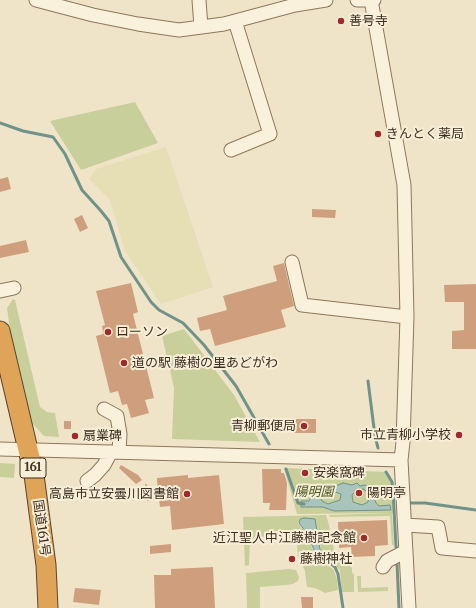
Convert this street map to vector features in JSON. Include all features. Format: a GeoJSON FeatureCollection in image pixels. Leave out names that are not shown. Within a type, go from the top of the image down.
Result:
{"type":"FeatureCollection","features":[{"type":"Feature","properties":{"kind":"highway","name":"国道161号"},"geometry":{"type":"LineString","coordinates":[[0,331],[34,475],[46,564],[48,608]]}},
{"type":"Feature","properties":{"kind":"street"},"geometry":{"type":"LineString","coordinates":[[36,0],[93,15],[179,30],[235,21],[295,3],[326,0]]}},
{"type":"Feature","properties":{"kind":"street"},"geometry":{"type":"LineString","coordinates":[[199,0],[201,27]]}},
{"type":"Feature","properties":{"kind":"street"},"geometry":{"type":"LineString","coordinates":[[357,0],[374,0]]}},
{"type":"Feature","properties":{"kind":"street"},"geometry":{"type":"LineString","coordinates":[[371,0],[404,185],[407,316],[403,442],[401,460],[409,608]]}},
{"type":"Feature","properties":{"kind":"street"},"geometry":{"type":"LineString","coordinates":[[231,150],[270,134],[235,21]]}},
{"type":"Feature","properties":{"kind":"street"},"geometry":{"type":"LineString","coordinates":[[292,262],[302,305],[407,316]]}},
{"type":"Feature","properties":{"kind":"street"},"geometry":{"type":"LineString","coordinates":[[0,291],[14,288]]}},
{"type":"Feature","properties":{"kind":"street"},"geometry":{"type":"LineString","coordinates":[[88,481],[95,476],[115,452],[120,434],[117,416],[104,409]]}},
{"type":"Feature","properties":{"kind":"street"},"geometry":{"type":"LineString","coordinates":[[0,449],[29,451],[401,460]]}},
{"type":"Feature","properties":{"kind":"street"},"geometry":{"type":"LineString","coordinates":[[405,525],[438,527],[442,548],[476,551]]}},
{"type":"Feature","properties":{"kind":"street"},"geometry":{"type":"LineString","coordinates":[[383,567],[387,561],[406,551]]}},
{"type":"Feature","properties":{"kind":"shaded area"},"geometry":{"type":"Polygon","coordinates":[[[166,147],[213,287],[161,304],[125,251],[110,200],[89,179],[96,169],[166,147]]]}},
{"type":"Feature","properties":{"kind":"green space"},"geometry":{"type":"Polygon","coordinates":[[[135,102],[158,143],[81,170],[50,121],[135,102]]]}},
{"type":"Feature","properties":{"kind":"green space"},"geometry":{"type":"Polygon","coordinates":[[[13,299],[15,300],[40,407],[47,412],[55,413],[59,437],[44,436],[30,421],[11,338],[7,308],[13,299]]]}},
{"type":"Feature","properties":{"kind":"green space"},"geometry":{"type":"Polygon","coordinates":[[[184,329],[234,395],[260,442],[172,439],[174,388],[162,336],[184,329]]]}},
{"type":"Feature","properties":{"kind":"green space"},"geometry":{"type":"Polygon","coordinates":[[[0,463],[15,464],[14,478],[0,477],[0,463]]]}},
{"type":"Feature","properties":{"kind":"green space","name":"陽明園"},"geometry":{"type":"Polygon","coordinates":[[[284,468],[388,472],[393,481],[395,490],[395,513],[392,513],[394,545],[392,545],[390,516],[330,517],[329,515],[387,513],[297,514],[284,468]]]}},
{"type":"Feature","properties":{"kind":"green space"},"geometry":{"type":"Polygon","coordinates":[[[326,515],[334,549],[331,560],[325,556],[321,549],[315,519],[300,518],[298,523],[305,532],[314,552],[319,559],[334,570],[338,590],[325,593],[315,588],[307,587],[305,571],[298,556],[297,544],[288,537],[257,537],[250,540],[249,565],[245,566],[243,517],[326,515]]]}},
{"type":"Feature","properties":{"kind":"green space"},"geometry":{"type":"Polygon","coordinates":[[[335,553],[352,568],[352,573],[354,574],[354,592],[342,592],[340,570],[333,563],[335,553]]]}},
{"type":"Feature","properties":{"kind":"green space"},"geometry":{"type":"Polygon","coordinates":[[[289,569],[296,570],[299,577],[298,581],[293,584],[260,587],[260,608],[247,608],[246,573],[289,569]]]}},
{"type":"Feature","properties":{"kind":"green space"},"geometry":{"type":"Polygon","coordinates":[[[357,576],[361,576],[361,588],[388,587],[388,591],[358,592],[357,576]]]}},
{"type":"Feature","properties":{"kind":"water"},"geometry":{"type":"Polygon","coordinates":[[[343,483],[352,485],[357,483],[360,486],[373,485],[372,493],[376,503],[379,506],[390,505],[391,510],[334,511],[323,507],[301,507],[301,501],[309,501],[316,489],[325,487],[331,488],[343,483]],[[363,489],[352,495],[353,502],[362,505],[368,502],[369,493],[363,489]],[[332,491],[324,494],[321,498],[322,501],[328,504],[340,500],[341,494],[332,491]]]}},
{"type":"Feature","properties":{"kind":"water"},"geometry":{"type":"Polygon","coordinates":[[[300,519],[315,519],[320,549],[331,561],[329,560],[326,564],[319,559],[306,532],[299,523],[300,519]]]}},
{"type":"Feature","properties":{"kind":"building"},"geometry":{"type":"Polygon","coordinates":[[[8,177],[11,189],[0,192],[0,179],[8,177]]]}},
{"type":"Feature","properties":{"kind":"building"},"geometry":{"type":"Polygon","coordinates":[[[312,209],[336,210],[335,218],[312,217],[312,209]]]}},
{"type":"Feature","properties":{"kind":"building"},"geometry":{"type":"Polygon","coordinates":[[[82,215],[88,228],[80,232],[74,219],[82,215]]]}},
{"type":"Feature","properties":{"kind":"building"},"geometry":{"type":"Polygon","coordinates":[[[26,240],[29,252],[0,258],[0,246],[26,240]]]}},
{"type":"Feature","properties":{"kind":"building"},"geometry":{"type":"Polygon","coordinates":[[[284,263],[294,306],[281,310],[286,327],[215,346],[210,329],[200,331],[197,318],[227,310],[223,296],[277,281],[273,266],[284,263]]]}},
{"type":"Feature","properties":{"kind":"building","name":"道の駅 藤樹の里あどがわ"},"geometry":{"type":"Polygon","coordinates":[[[131,283],[138,312],[133,314],[154,398],[145,400],[149,413],[131,418],[127,404],[122,405],[118,391],[110,393],[96,336],[103,334],[102,326],[105,325],[96,291],[131,283]]]}},
{"type":"Feature","properties":{"kind":"building"},"geometry":{"type":"Polygon","coordinates":[[[476,284],[476,349],[452,349],[452,331],[464,330],[464,302],[445,302],[444,285],[476,284]]]}},
{"type":"Feature","properties":{"kind":"building"},"geometry":{"type":"Polygon","coordinates":[[[292,419],[316,419],[316,433],[292,433],[292,419]]]}},
{"type":"Feature","properties":{"kind":"building"},"geometry":{"type":"Polygon","coordinates":[[[64,421],[71,421],[71,429],[64,429],[64,421]]]}},
{"type":"Feature","properties":{"kind":"building"},"geometry":{"type":"Polygon","coordinates":[[[121,465],[138,475],[142,480],[136,484],[119,468],[121,465]]]}},
{"type":"Feature","properties":{"kind":"building"},"geometry":{"type":"Polygon","coordinates":[[[262,469],[281,469],[281,473],[284,473],[287,483],[286,510],[269,510],[270,503],[263,503],[262,469]]]}},
{"type":"Feature","properties":{"kind":"building"},"geometry":{"type":"Polygon","coordinates":[[[188,475],[188,478],[219,475],[224,524],[172,530],[170,506],[160,507],[159,499],[147,501],[145,483],[158,497],[157,478],[188,475]]]}},
{"type":"Feature","properties":{"kind":"building","name":"陽明亭"},"geometry":{"type":"Polygon","coordinates":[[[357,488],[361,488],[363,489],[363,497],[357,498],[354,495],[354,491],[357,488]]]}},
{"type":"Feature","properties":{"kind":"building"},"geometry":{"type":"Polygon","coordinates":[[[387,520],[388,545],[375,546],[375,556],[352,557],[351,547],[339,548],[338,522],[387,520]]]}},
{"type":"Feature","properties":{"kind":"building"},"geometry":{"type":"Polygon","coordinates":[[[171,544],[171,552],[150,554],[150,546],[171,544]]]}},
{"type":"Feature","properties":{"kind":"building"},"geometry":{"type":"Polygon","coordinates":[[[213,567],[215,608],[155,608],[154,575],[171,575],[171,569],[213,567]]]}},
{"type":"Feature","properties":{"kind":"building"},"geometry":{"type":"Polygon","coordinates":[[[75,588],[101,590],[99,605],[73,602],[75,588]]]}},
{"type":"Feature","properties":{"kind":"building"},"geometry":{"type":"Polygon","coordinates":[[[301,597],[313,597],[313,608],[302,608],[301,597]]]}},
{"type":"Feature","properties":{"kind":"waterway"},"geometry":{"type":"LineString","coordinates":[[0,123],[23,131],[53,137],[65,154],[82,190],[109,221],[121,257],[151,302],[159,310],[183,323],[204,345],[236,386],[269,444]]}},
{"type":"Feature","properties":{"kind":"waterway"},"geometry":{"type":"LineString","coordinates":[[368,381],[378,448]]}},
{"type":"Feature","properties":{"kind":"waterway"},"geometry":{"type":"LineString","coordinates":[[286,469],[298,503],[304,504]]}},
{"type":"Feature","properties":{"kind":"waterway"},"geometry":{"type":"LineString","coordinates":[[386,472],[392,482],[396,547]]}},
{"type":"Feature","properties":{"kind":"waterway"},"geometry":{"type":"LineString","coordinates":[[410,503],[425,503],[476,510]]}},
{"type":"Feature","properties":{"kind":"waterway"},"geometry":{"type":"LineString","coordinates":[[326,560],[335,567],[338,574],[343,608]]}},
{"type":"Feature","properties":{"kind":"waterway"},"geometry":{"type":"LineString","coordinates":[[397,563],[399,608]]}},
{"type":"Feature","properties":{"kind":"place","name":"善号寺"},"geometry":{"type":"Point","coordinates":[341,21]}},
{"type":"Feature","properties":{"kind":"place","name":"きんとく薬局"},"geometry":{"type":"Point","coordinates":[378,134]}},
{"type":"Feature","properties":{"kind":"place","name":"ローソン"},"geometry":{"type":"Point","coordinates":[108,332]}},
{"type":"Feature","properties":{"kind":"place","name":"道の駅 藤樹の里あどがわ"},"geometry":{"type":"Point","coordinates":[124,363]}},
{"type":"Feature","properties":{"kind":"place","name":"青柳郵便局"},"geometry":{"type":"Point","coordinates":[304,426]}},
{"type":"Feature","properties":{"kind":"place","name":"市立青柳小学校"},"geometry":{"type":"Point","coordinates":[459,435]}},
{"type":"Feature","properties":{"kind":"place","name":"扇業碑"},"geometry":{"type":"Point","coordinates":[75,436]}},
{"type":"Feature","properties":{"kind":"place","name":"安楽窩碑"},"geometry":{"type":"Point","coordinates":[305,473]}},
{"type":"Feature","properties":{"kind":"place","name":"陽明亭"},"geometry":{"type":"Point","coordinates":[359,493]}},
{"type":"Feature","properties":{"kind":"place","name":"高島市立安曇川図書館"},"geometry":{"type":"Point","coordinates":[187,494]}},
{"type":"Feature","properties":{"kind":"place","name":"近江聖人中江藤樹記念館"},"geometry":{"type":"Point","coordinates":[364,538]}},
{"type":"Feature","properties":{"kind":"place","name":"藤樹神社"},"geometry":{"type":"Point","coordinates":[292,559]}}]}
